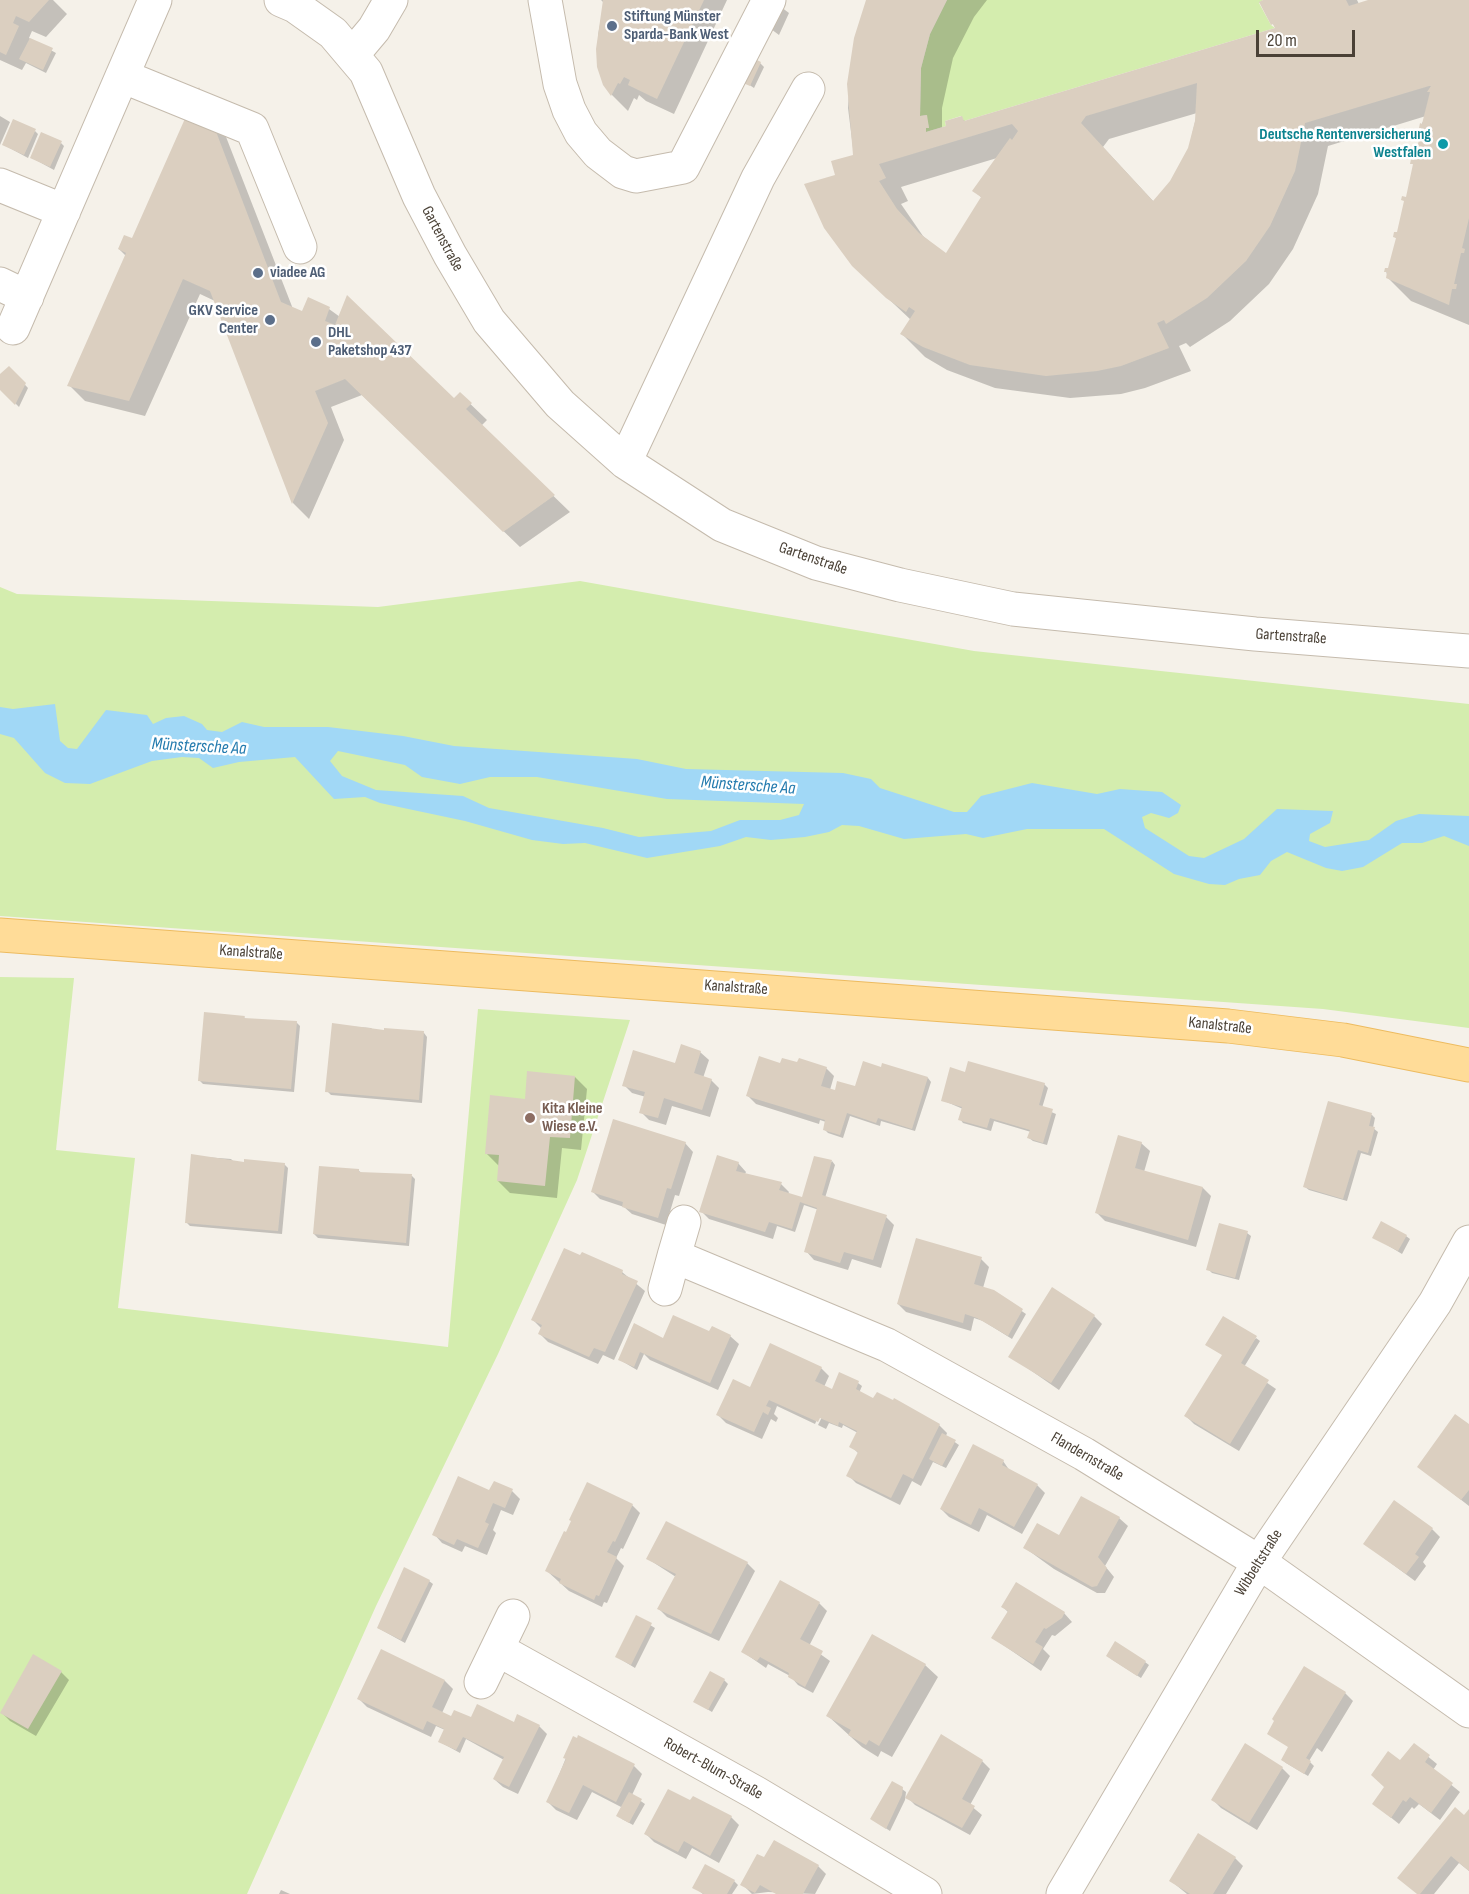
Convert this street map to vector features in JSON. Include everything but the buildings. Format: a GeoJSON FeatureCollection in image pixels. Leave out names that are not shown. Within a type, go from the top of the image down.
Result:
{"type":"FeatureCollection","features":[{"type":"Feature","properties":{"kind":"main road","name":"Kanalstraße"},"geometry":{"type":"LineString","coordinates":[[0,935],[1228,1026],[1343,1040],[1469,1065]]}},
{"type":"Feature","properties":{"kind":"street"},"geometry":{"type":"LineString","coordinates":[[13,328],[14,290],[64,211],[155,0]]}},
{"type":"Feature","properties":{"kind":"street","name":"Gartenstraße"},"geometry":{"type":"LineString","coordinates":[[281,0],[295,6],[333,33],[353,54],[376,92],[419,196],[489,321],[560,404],[625,462],[722,525],[816,563],[900,585],[1013,609],[1255,634],[1469,651]]}},
{"type":"Feature","properties":{"kind":"street"},"geometry":{"type":"LineString","coordinates":[[353,54],[374,29],[392,0]]}},
{"type":"Feature","properties":{"kind":"street"},"geometry":{"type":"LineString","coordinates":[[545,0],[560,84],[581,133],[610,164],[636,176],[683,167],[769,0]]}},
{"type":"Feature","properties":{"kind":"street"},"geometry":{"type":"LineString","coordinates":[[122,76],[252,129],[300,247]]}},
{"type":"Feature","properties":{"kind":"street"},"geometry":{"type":"LineString","coordinates":[[625,462],[758,178],[808,89]]}},
{"type":"Feature","properties":{"kind":"street"},"geometry":{"type":"LineString","coordinates":[[0,185],[64,211]]}},
{"type":"Feature","properties":{"kind":"street"},"geometry":{"type":"LineString","coordinates":[[665,1289],[684,1222]]}},
{"type":"Feature","properties":{"kind":"street","name":"Wibbeltstraße"},"geometry":{"type":"LineString","coordinates":[[1064,1894],[1259,1562],[1436,1303],[1469,1242]]}},
{"type":"Feature","properties":{"kind":"street","name":"Flandernstraße"},"geometry":{"type":"LineString","coordinates":[[674,1256],[887,1345],[1084,1454],[1259,1562],[1469,1711]]}},
{"type":"Feature","properties":{"kind":"street"},"geometry":{"type":"LineString","coordinates":[[481,1682],[513,1616]]}},
{"type":"Feature","properties":{"kind":"street","name":"Robert-Blum-Straße"},"geometry":{"type":"LineString","coordinates":[[497,1649],[756,1792],[926,1894]]}},
{"type":"Feature","properties":{"kind":"green space"},"geometry":{"type":"Polygon","coordinates":[[[947,0],[1263,0],[1259,3],[1275,28],[964,121],[961,116],[945,121],[946,126],[926,132],[926,128],[929,128],[926,115],[920,116],[921,68],[930,34],[947,0]]]}},
{"type":"Feature","properties":{"kind":"green space"},"geometry":{"type":"Polygon","coordinates":[[[580,581],[974,651],[1469,704],[1469,1028],[1323,1009],[0,916],[0,587],[17,594],[378,607],[580,581]]]}},
{"type":"Feature","properties":{"kind":"green space"},"geometry":{"type":"Polygon","coordinates":[[[0,977],[74,978],[56,1150],[135,1158],[118,1308],[448,1347],[478,1009],[630,1020],[577,1180],[498,1354],[376,1606],[247,1894],[0,1894],[0,977]]]}},
{"type":"Feature","properties":{"kind":"water","name":"Münstersche Aa"},"geometry":{"type":"Polygon","coordinates":[[[55,704],[60,741],[68,748],[77,749],[106,710],[147,715],[153,724],[166,718],[184,716],[202,724],[207,730],[222,732],[242,722],[264,727],[328,727],[403,736],[454,746],[637,759],[686,769],[843,773],[871,779],[880,788],[954,812],[967,812],[981,796],[1032,783],[1097,794],[1120,789],[1162,792],[1181,805],[1178,813],[1169,818],[1151,813],[1142,817],[1145,828],[1189,856],[1204,858],[1244,839],[1277,809],[1333,811],[1330,823],[1310,834],[1309,841],[1325,847],[1369,840],[1396,821],[1419,814],[1469,816],[1469,846],[1444,836],[1422,843],[1402,843],[1363,867],[1342,871],[1326,868],[1287,852],[1271,861],[1260,875],[1239,879],[1225,885],[1209,884],[1174,874],[1104,829],[1027,829],[983,838],[966,834],[904,839],[859,826],[842,825],[829,832],[805,837],[771,840],[746,837],[720,846],[647,858],[585,843],[563,844],[532,840],[465,821],[380,803],[365,797],[334,799],[295,757],[239,762],[213,768],[199,758],[182,757],[152,761],[90,784],[65,783],[45,773],[14,738],[0,734],[0,707],[13,709],[55,704]],[[338,751],[330,761],[342,776],[376,790],[463,796],[489,808],[603,828],[639,837],[711,831],[740,820],[780,820],[799,815],[804,804],[667,799],[537,777],[490,777],[460,784],[422,777],[405,765],[338,751]]]}},
{"type":"Feature","properties":{"kind":"place","name":"Stiftung Münster Sparda-Bank West"},"geometry":{"type":"Point","coordinates":[612,26]}},
{"type":"Feature","properties":{"kind":"place","name":"Deutsche Rentenversicherung Westfalen"},"geometry":{"type":"Point","coordinates":[1443,144]}},
{"type":"Feature","properties":{"kind":"place","name":"viadee AG"},"geometry":{"type":"Point","coordinates":[258,273]}},
{"type":"Feature","properties":{"kind":"place","name":"GKV Service Center"},"geometry":{"type":"Point","coordinates":[270,320]}},
{"type":"Feature","properties":{"kind":"place","name":"DHL Paketshop 437"},"geometry":{"type":"Point","coordinates":[316,342]}},
{"type":"Feature","properties":{"kind":"place","name":"Kita Kleine Wiese e.V."},"geometry":{"type":"Point","coordinates":[530,1118]}}]}
